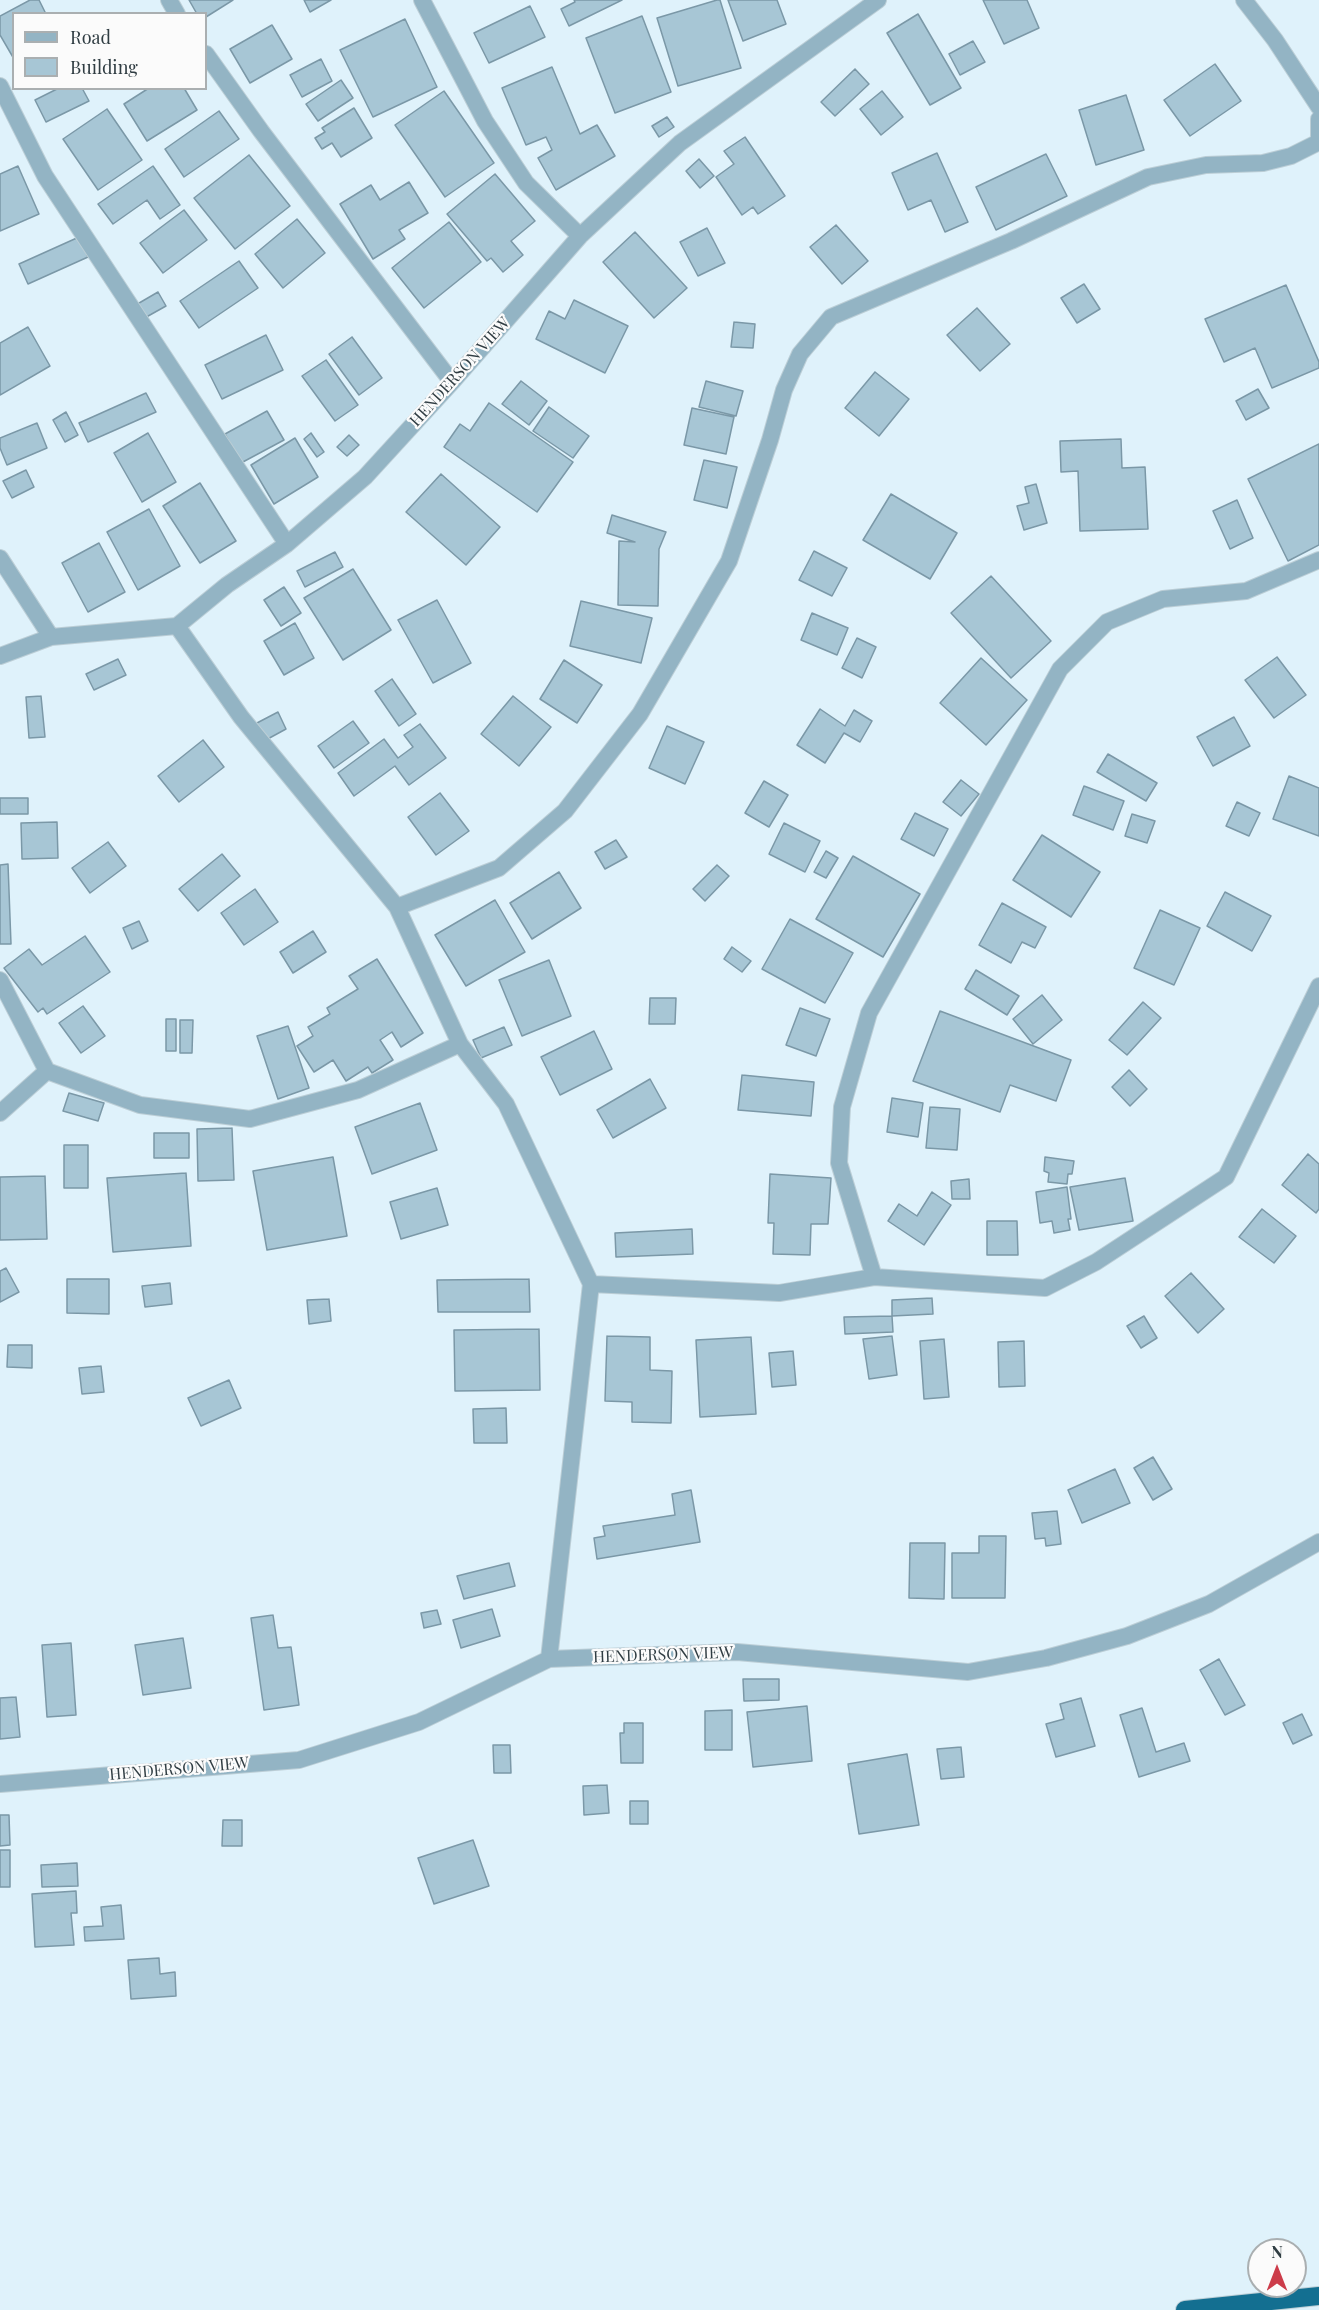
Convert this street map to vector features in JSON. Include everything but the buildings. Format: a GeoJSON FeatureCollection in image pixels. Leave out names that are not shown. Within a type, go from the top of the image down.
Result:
{"type":"FeatureCollection","features":[{"type":"Feature","properties":{"kind":"highway"},"geometry":{"type":"LineString","coordinates":[[1185,2310],[1319,2296]]}},
{"type":"Feature","properties":{"kind":"street"},"geometry":{"type":"LineString","coordinates":[[422,0],[485,121],[526,183],[580,236]]}},
{"type":"Feature","properties":{"kind":"street","name":"HENDERSON VIEW"},"geometry":{"type":"LineString","coordinates":[[177,626],[227,585],[287,544],[365,477],[580,236],[680,143],[878,0]]}},
{"type":"Feature","properties":{"kind":"street"},"geometry":{"type":"LineString","coordinates":[[1244,0],[1275,40],[1319,107]]}},
{"type":"Feature","properties":{"kind":"street"},"geometry":{"type":"LineString","coordinates":[[207,55],[261,131],[452,382]]}},
{"type":"Feature","properties":{"kind":"street"},"geometry":{"type":"LineString","coordinates":[[0,86],[45,176],[287,544]]}},
{"type":"Feature","properties":{"kind":"street"},"geometry":{"type":"LineString","coordinates":[[397,908],[499,868],[565,811],[640,714],[729,561],[770,440],[784,390],[800,354],[831,317],[1011,241],[1148,177],[1206,165],[1263,163],[1292,156],[1319,142],[1319,119]]}},
{"type":"Feature","properties":{"kind":"street"},"geometry":{"type":"LineString","coordinates":[[0,558],[51,637]]}},
{"type":"Feature","properties":{"kind":"street"},"geometry":{"type":"LineString","coordinates":[[874,1277],[840,1163],[842,1107],[869,1013],[1060,669],[1107,622],[1163,599],[1246,591],[1319,560]]}},
{"type":"Feature","properties":{"kind":"street"},"geometry":{"type":"LineString","coordinates":[[0,656],[51,637],[177,626],[241,717],[397,908],[460,1044],[506,1104],[591,1284],[549,1659]]}},
{"type":"Feature","properties":{"kind":"street"},"geometry":{"type":"LineString","coordinates":[[0,980],[47,1071],[140,1105],[250,1119],[358,1090],[460,1044]]}},
{"type":"Feature","properties":{"kind":"street"},"geometry":{"type":"LineString","coordinates":[[591,1284],[779,1293],[874,1277],[1045,1288],[1096,1262],[1226,1177],[1319,986]]}},
{"type":"Feature","properties":{"kind":"street"},"geometry":{"type":"LineString","coordinates":[[0,1113],[47,1071]]}},
{"type":"Feature","properties":{"kind":"street","name":"HENDERSON VIEW"},"geometry":{"type":"LineString","coordinates":[[0,1784],[299,1760],[419,1722],[549,1659],[737,1652],[968,1672],[1046,1658],[1127,1636],[1209,1604],[1319,1542]]}}]}
